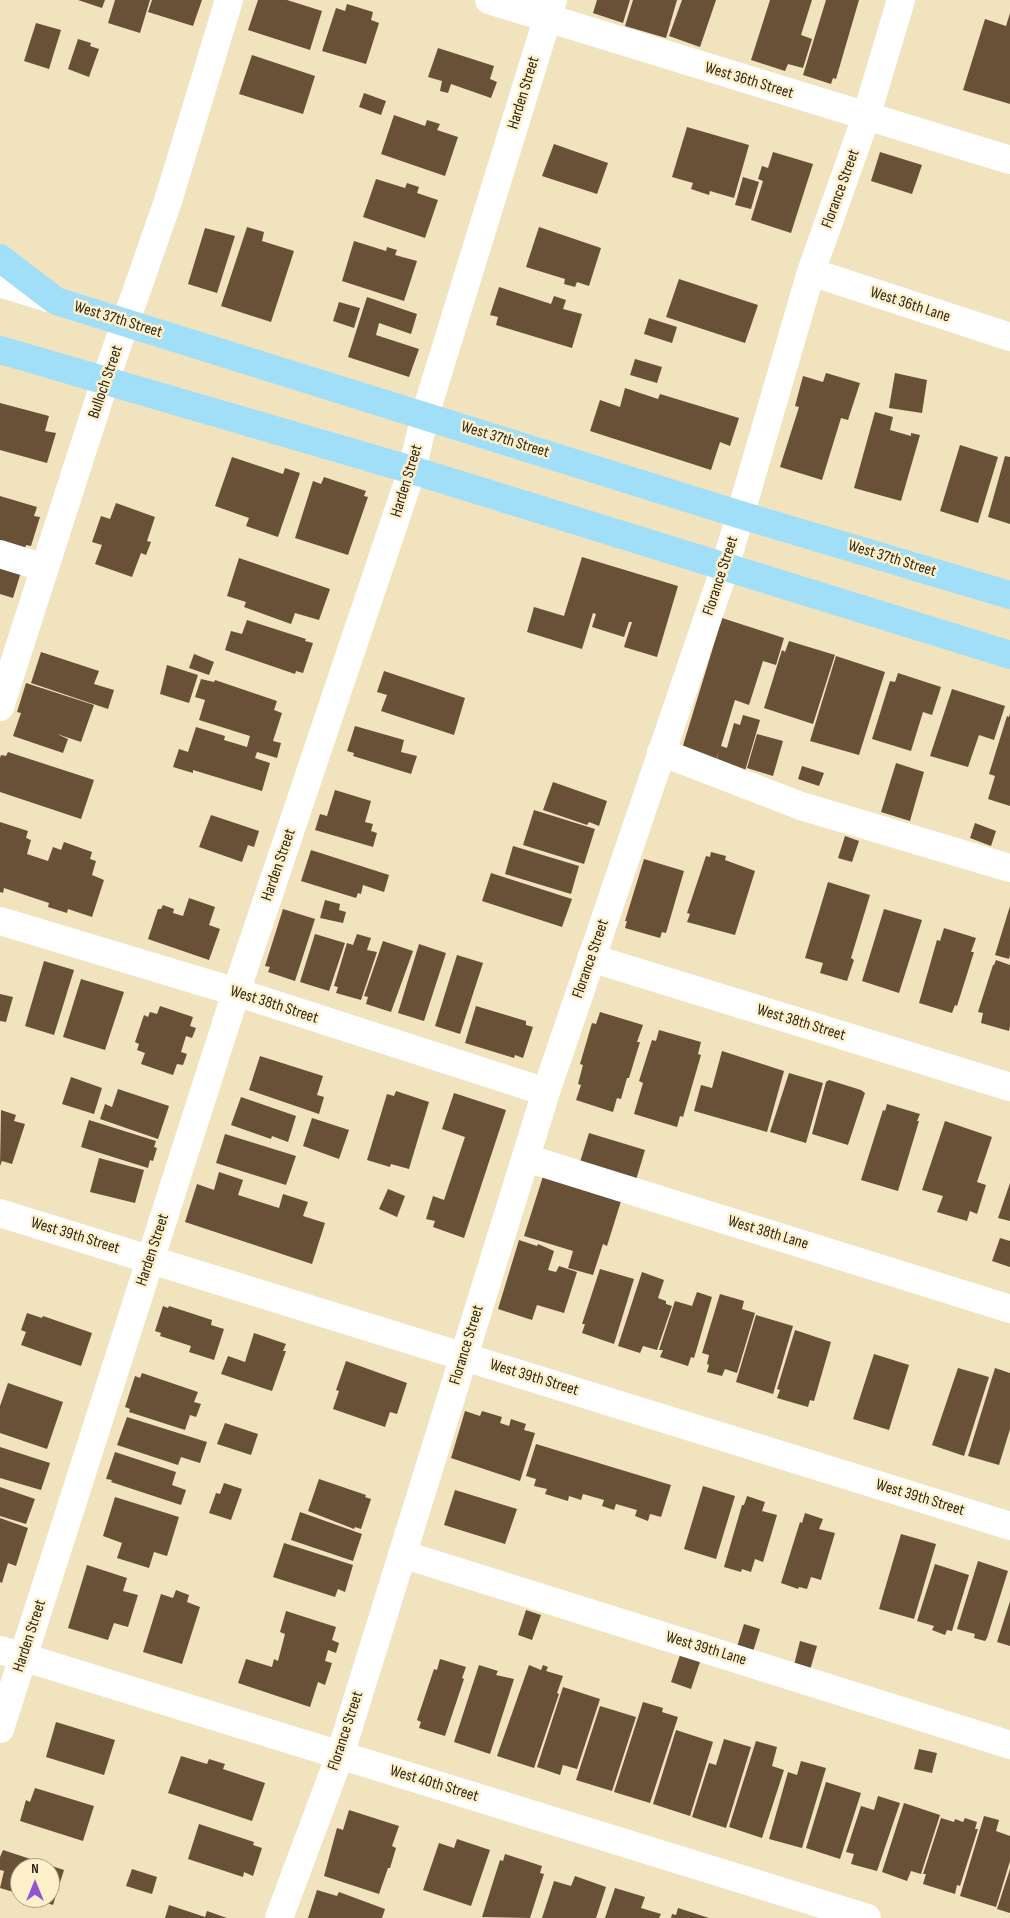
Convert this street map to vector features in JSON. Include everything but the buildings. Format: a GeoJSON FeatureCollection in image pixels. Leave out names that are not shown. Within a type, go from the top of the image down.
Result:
{"type":"FeatureCollection","features":[{"type":"Feature","properties":{"kind":"main road"},"geometry":{"type":"LineString","coordinates":[[0,258],[56,301]]}},
{"type":"Feature","properties":{"kind":"main road","name":"West 37th Street"},"geometry":{"type":"LineString","coordinates":[[56,301],[741,515],[1010,595]]}},
{"type":"Feature","properties":{"kind":"main road"},"geometry":{"type":"LineString","coordinates":[[0,350],[412,470],[1010,655]]}},
{"type":"Feature","properties":{"kind":"street","name":"Bulloch Street"},"geometry":{"type":"LineString","coordinates":[[0,707],[105,381],[168,201],[230,0]]}},
{"type":"Feature","properties":{"kind":"street","name":"West 36th Street"},"geometry":{"type":"LineString","coordinates":[[488,0],[550,9],[866,117],[1010,160]]}},
{"type":"Feature","properties":{"kind":"street","name":"Florance Street"},"geometry":{"type":"LineString","coordinates":[[279,1918],[340,1755],[546,1092],[725,567],[811,272],[866,117],[901,0]]}},
{"type":"Feature","properties":{"kind":"street","name":"Harden Street"},"geometry":{"type":"LineString","coordinates":[[0,1729],[12,1654],[150,1259],[236,992],[412,470],[425,416],[550,9]]}},
{"type":"Feature","properties":{"kind":"street","name":"West 36th Lane"},"geometry":{"type":"LineString","coordinates":[[811,272],[1010,338]]}},
{"type":"Feature","properties":{"kind":"street","name":"West 37th Street"},"geometry":{"type":"LineString","coordinates":[[0,283],[56,301]]}},
{"type":"Feature","properties":{"kind":"street"},"geometry":{"type":"LineString","coordinates":[[0,554],[45,568]]}},
{"type":"Feature","properties":{"kind":"street"},"geometry":{"type":"LineString","coordinates":[[661,752],[801,806],[1010,868]]}},
{"type":"Feature","properties":{"kind":"street","name":"West 38th Street"},"geometry":{"type":"LineString","coordinates":[[0,921],[236,992],[546,1092]]}},
{"type":"Feature","properties":{"kind":"street","name":"West 38th Street"},"geometry":{"type":"LineString","coordinates":[[591,958],[1010,1088]]}},
{"type":"Feature","properties":{"kind":"street","name":"West 38th Lane"},"geometry":{"type":"LineString","coordinates":[[526,1158],[1010,1309]]}},
{"type":"Feature","properties":{"kind":"street","name":"West 39th Street"},"geometry":{"type":"LineString","coordinates":[[0,1213],[1010,1526]]}},
{"type":"Feature","properties":{"kind":"street","name":"West 39th Lane"},"geometry":{"type":"LineString","coordinates":[[402,1554],[1010,1745]]}},
{"type":"Feature","properties":{"kind":"street","name":"West 40th Street"},"geometry":{"type":"LineString","coordinates":[[12,1654],[867,1918]]}}]}
